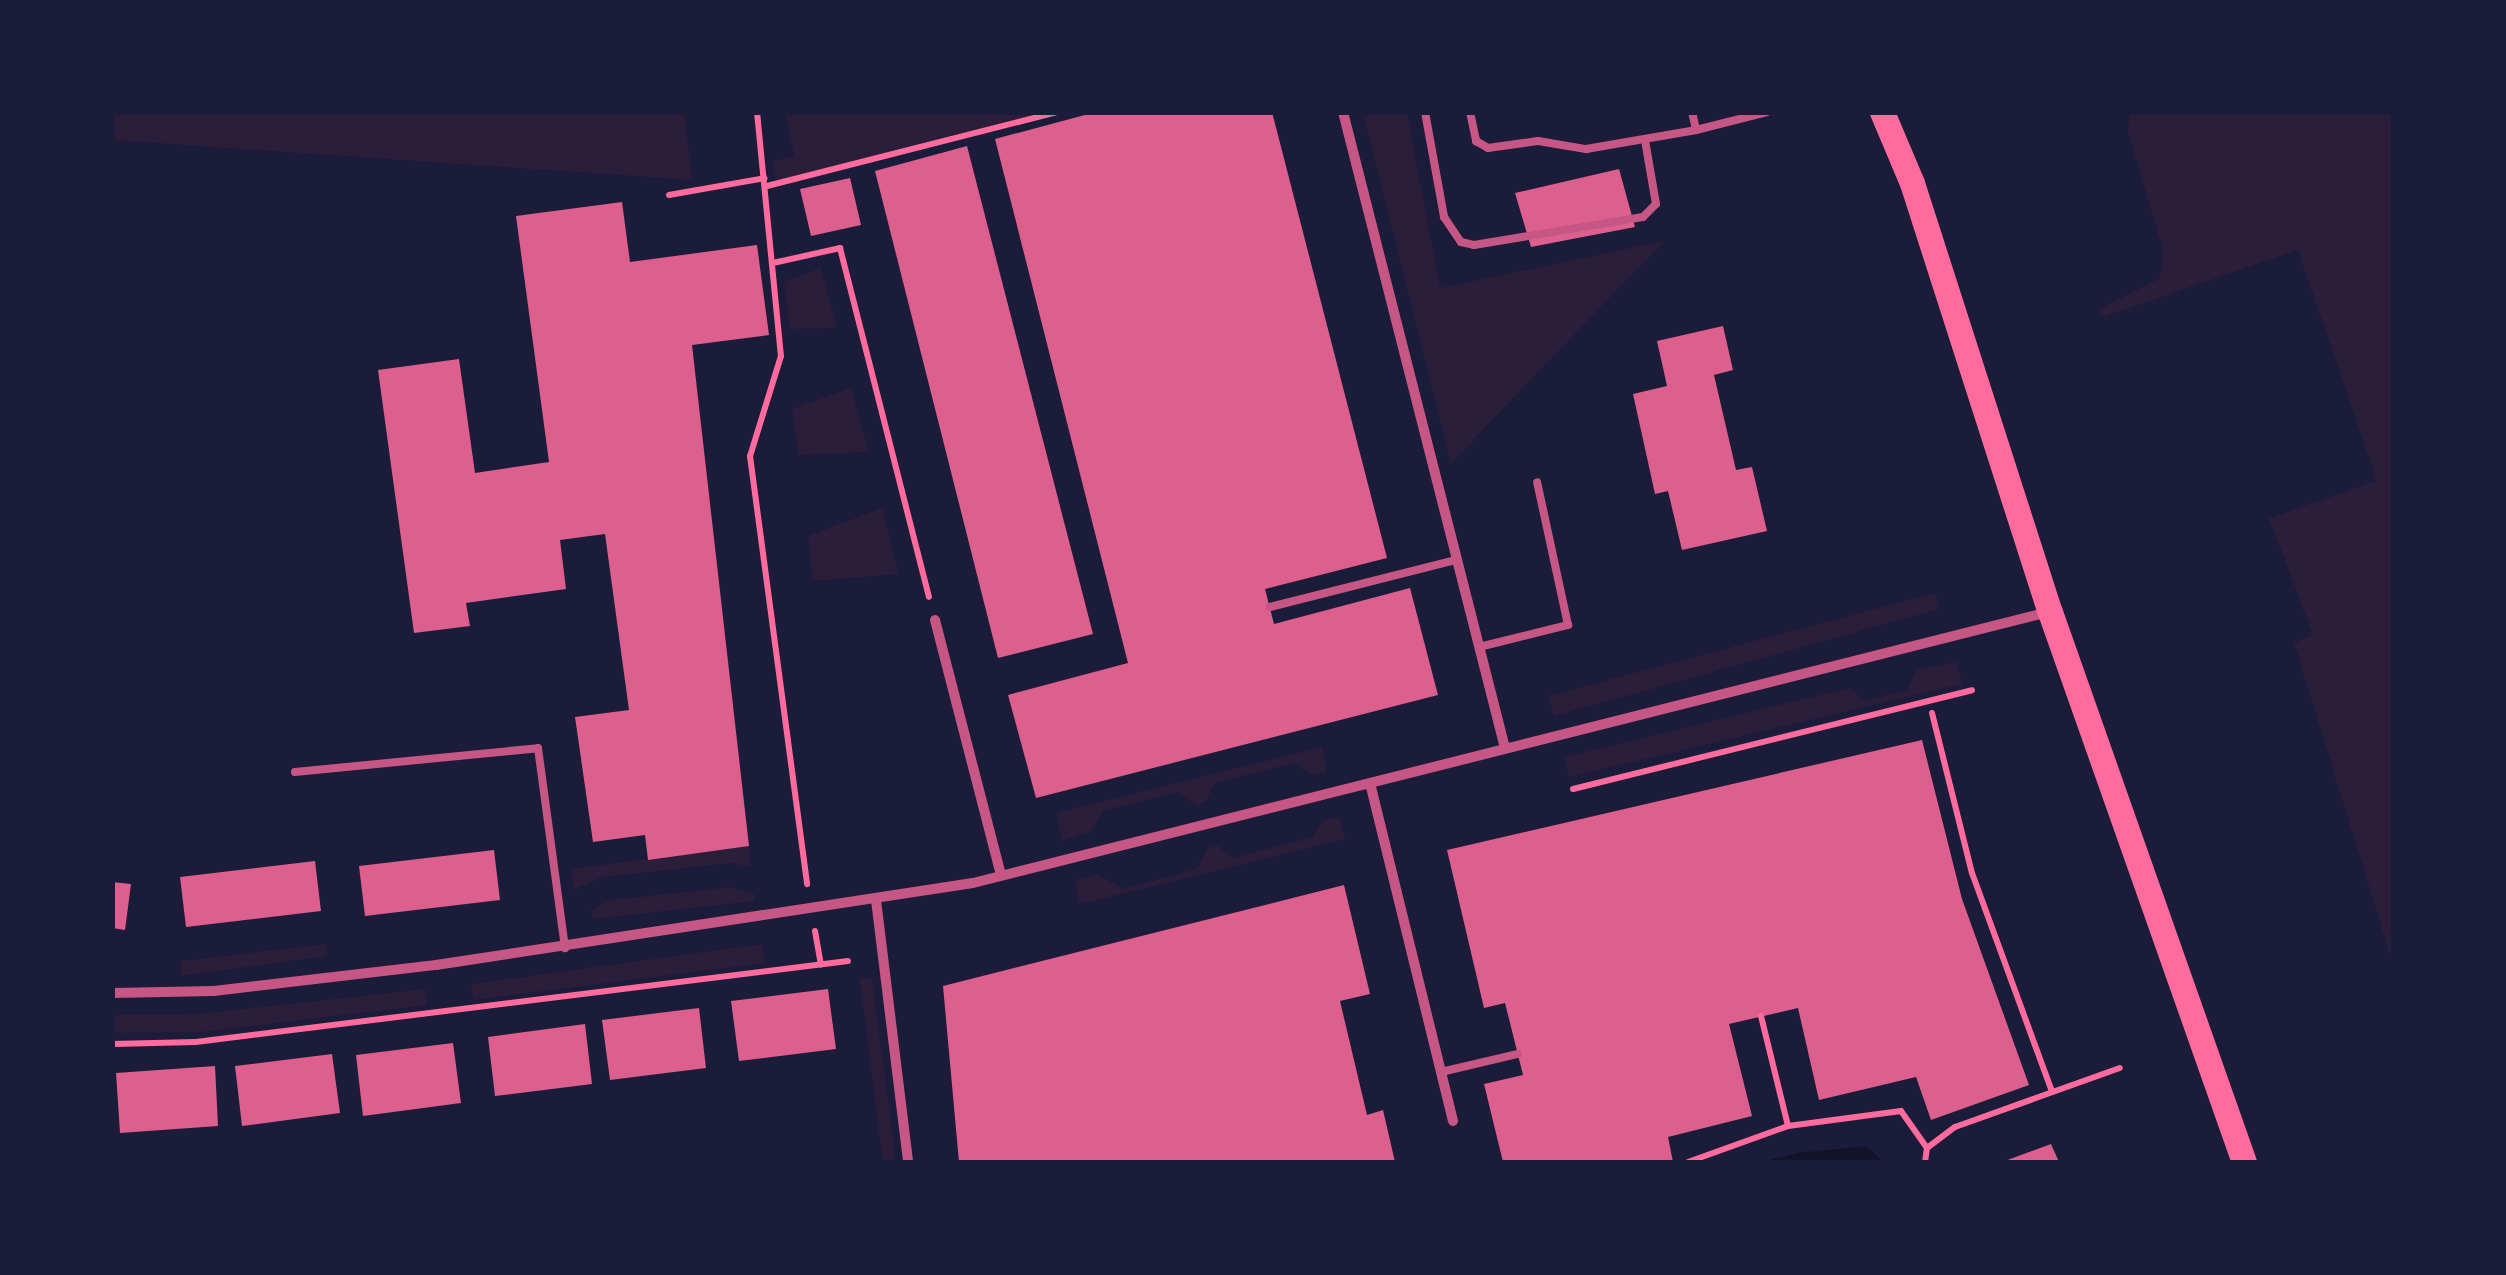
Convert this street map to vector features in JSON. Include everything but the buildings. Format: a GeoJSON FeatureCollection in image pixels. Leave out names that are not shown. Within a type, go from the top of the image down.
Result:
{"type":"FeatureCollection","features":[{"type":"Feature","properties":{"kind":"main road"},"geometry":{"type":"LineString","coordinates":[[1882,112],[1912,182],[2050,612],[2244,1162]]}},
{"type":"Feature","properties":{"kind":"street"},"geometry":{"type":"LineString","coordinates":[[1343,112],[1505,748]]}},
{"type":"Feature","properties":{"kind":"street"},"geometry":{"type":"LineString","coordinates":[[112,994],[214,991],[565,948],[812,912],[1001,876],[2050,612]]}},
{"type":"Feature","properties":{"kind":"street"},"geometry":{"type":"LineString","coordinates":[[935,620],[1001,876]]}},
{"type":"Feature","properties":{"kind":"street"},"geometry":{"type":"LineString","coordinates":[[1370,783],[1453,1121]]}},
{"type":"Feature","properties":{"kind":"street"},"geometry":{"type":"LineString","coordinates":[[876,900],[908,1162]]}},
{"type":"Feature","properties":{"kind":"lane"},"geometry":{"type":"LineString","coordinates":[[1425,112],[1444,217],[1461,242],[1474,245],[1643,217],[1656,204],[1644,140]]}},
{"type":"Feature","properties":{"kind":"lane"},"geometry":{"type":"LineString","coordinates":[[1470,112],[1476,142],[1488,148],[1538,142],[1586,150],[1696,130],[1766,112]]}},
{"type":"Feature","properties":{"kind":"lane"},"geometry":{"type":"LineString","coordinates":[[1692,112],[1696,130]]}},
{"type":"Feature","properties":{"kind":"lane"},"geometry":{"type":"LineString","coordinates":[[1480,646],[1568,626],[1536,482]]}},
{"type":"Feature","properties":{"kind":"lane"},"geometry":{"type":"LineString","coordinates":[[1270,608],[1456,560]]}},
{"type":"Feature","properties":{"kind":"lane"},"geometry":{"type":"LineString","coordinates":[[294,772],[538,748],[565,948]]}},
{"type":"Feature","properties":{"kind":"lane"},"geometry":{"type":"LineString","coordinates":[[1441,1072],[1518,1054]]}},
{"type":"Feature","properties":{"kind":"path"},"geometry":{"type":"LineString","coordinates":[[757,112],[780,356],[750,456],[821,964]]}},
{"type":"Feature","properties":{"kind":"path"},"geometry":{"type":"LineString","coordinates":[[669,195],[766,182],[1058,112]]}},
{"type":"Feature","properties":{"kind":"path"},"geometry":{"type":"LineString","coordinates":[[772,263],[840,248],[935,620]]}},
{"type":"Feature","properties":{"kind":"path"},"geometry":{"type":"LineString","coordinates":[[1572,789],[1972,690]]}},
{"type":"Feature","properties":{"kind":"path"},"geometry":{"type":"LineString","coordinates":[[1932,713],[1972,873],[2052,1092]]}},
{"type":"Feature","properties":{"kind":"path"},"geometry":{"type":"LineString","coordinates":[[112,1044],[196,1042],[848,961]]}},
{"type":"Feature","properties":{"kind":"path"},"geometry":{"type":"LineString","coordinates":[[1761,1016],[1788,1126]]}},
{"type":"Feature","properties":{"kind":"path"},"geometry":{"type":"LineString","coordinates":[[1927,1148],[1955,1127],[2120,1068]]}},
{"type":"Feature","properties":{"kind":"path"},"geometry":{"type":"LineString","coordinates":[[1688,1162],[1788,1126],[1901,1111],[1927,1148],[1926,1162]]}},
{"type":"Feature","properties":{"kind":"shaded area"},"geometry":{"type":"Polygon","coordinates":[[[112,113],[684,113],[692,180],[113,140],[112,113]]]}},
{"type":"Feature","properties":{"kind":"shaded area"},"geometry":{"type":"Polygon","coordinates":[[[786,113],[1058,113],[777,184],[772,162],[794,156],[786,113]]]}},
{"type":"Feature","properties":{"kind":"shaded area"},"geometry":{"type":"Polygon","coordinates":[[[1363,113],[1407,113],[1440,288],[1664,241],[1451,463],[1363,113]]]}},
{"type":"Feature","properties":{"kind":"shaded area"},"geometry":{"type":"Polygon","coordinates":[[[2129,113],[2393,113],[2393,964],[2294,643],[2313,635],[2269,518],[2377,481],[2298,250],[2102,317],[2099,309],[2160,278],[2163,249],[2128,132],[2129,113]]]}},
{"type":"Feature","properties":{"kind":"shaded area"},"geometry":{"type":"Polygon","coordinates":[[[821,268],[837,328],[790,329],[784,282],[821,268]]]}},
{"type":"Feature","properties":{"kind":"shaded area"},"geometry":{"type":"Polygon","coordinates":[[[851,388],[869,452],[798,455],[792,409],[851,388]]]}},
{"type":"Feature","properties":{"kind":"shaded area"},"geometry":{"type":"Polygon","coordinates":[[[882,508],[899,574],[813,581],[808,536],[882,508]]]}},
{"type":"Feature","properties":{"kind":"shaded area"},"geometry":{"type":"Polygon","coordinates":[[[1935,593],[1939,609],[1554,716],[1548,696],[1935,593]]]}},
{"type":"Feature","properties":{"kind":"shaded area"},"geometry":{"type":"Polygon","coordinates":[[[1957,662],[1962,684],[1569,777],[1564,757],[1849,688],[1864,701],[1907,690],[1916,670],[1957,662]]]}},
{"type":"Feature","properties":{"kind":"shaded area"},"geometry":{"type":"Polygon","coordinates":[[[1322,747],[1327,772],[1314,775],[1294,763],[1214,783],[1206,802],[1197,805],[1177,792],[1103,811],[1091,832],[1062,841],[1056,813],[1322,747]]]}},
{"type":"Feature","properties":{"kind":"shaded area"},"geometry":{"type":"Polygon","coordinates":[[[1339,817],[1345,839],[1080,904],[1075,881],[1098,874],[1123,889],[1196,869],[1208,848],[1218,846],[1233,858],[1313,837],[1323,820],[1339,817]]]}},
{"type":"Feature","properties":{"kind":"shaded area"},"geometry":{"type":"Polygon","coordinates":[[[749,846],[750,867],[732,863],[602,877],[574,890],[570,869],[749,846]]]}},
{"type":"Feature","properties":{"kind":"shaded area"},"geometry":{"type":"Polygon","coordinates":[[[731,887],[754,894],[755,901],[593,919],[591,910],[611,900],[731,887]]]}},
{"type":"Feature","properties":{"kind":"shaded area"},"geometry":{"type":"Polygon","coordinates":[[[326,944],[327,956],[181,976],[181,961],[326,944]]]}},
{"type":"Feature","properties":{"kind":"shaded area"},"geometry":{"type":"Polygon","coordinates":[[[762,944],[765,963],[473,1000],[471,984],[762,944]]]}},
{"type":"Feature","properties":{"kind":"shaded area"},"geometry":{"type":"Polygon","coordinates":[[[860,978],[872,978],[896,1162],[883,1162],[860,978]]]}},
{"type":"Feature","properties":{"kind":"shaded area"},"geometry":{"type":"Polygon","coordinates":[[[425,989],[427,1005],[200,1032],[113,1033],[113,1015],[198,1014],[425,989]]]}},
{"type":"Feature","properties":{"kind":"shaded area"},"geometry":{"type":"Polygon","coordinates":[[[1866,1146],[1883,1162],[1760,1162],[1799,1153],[1866,1146]]]}}]}
